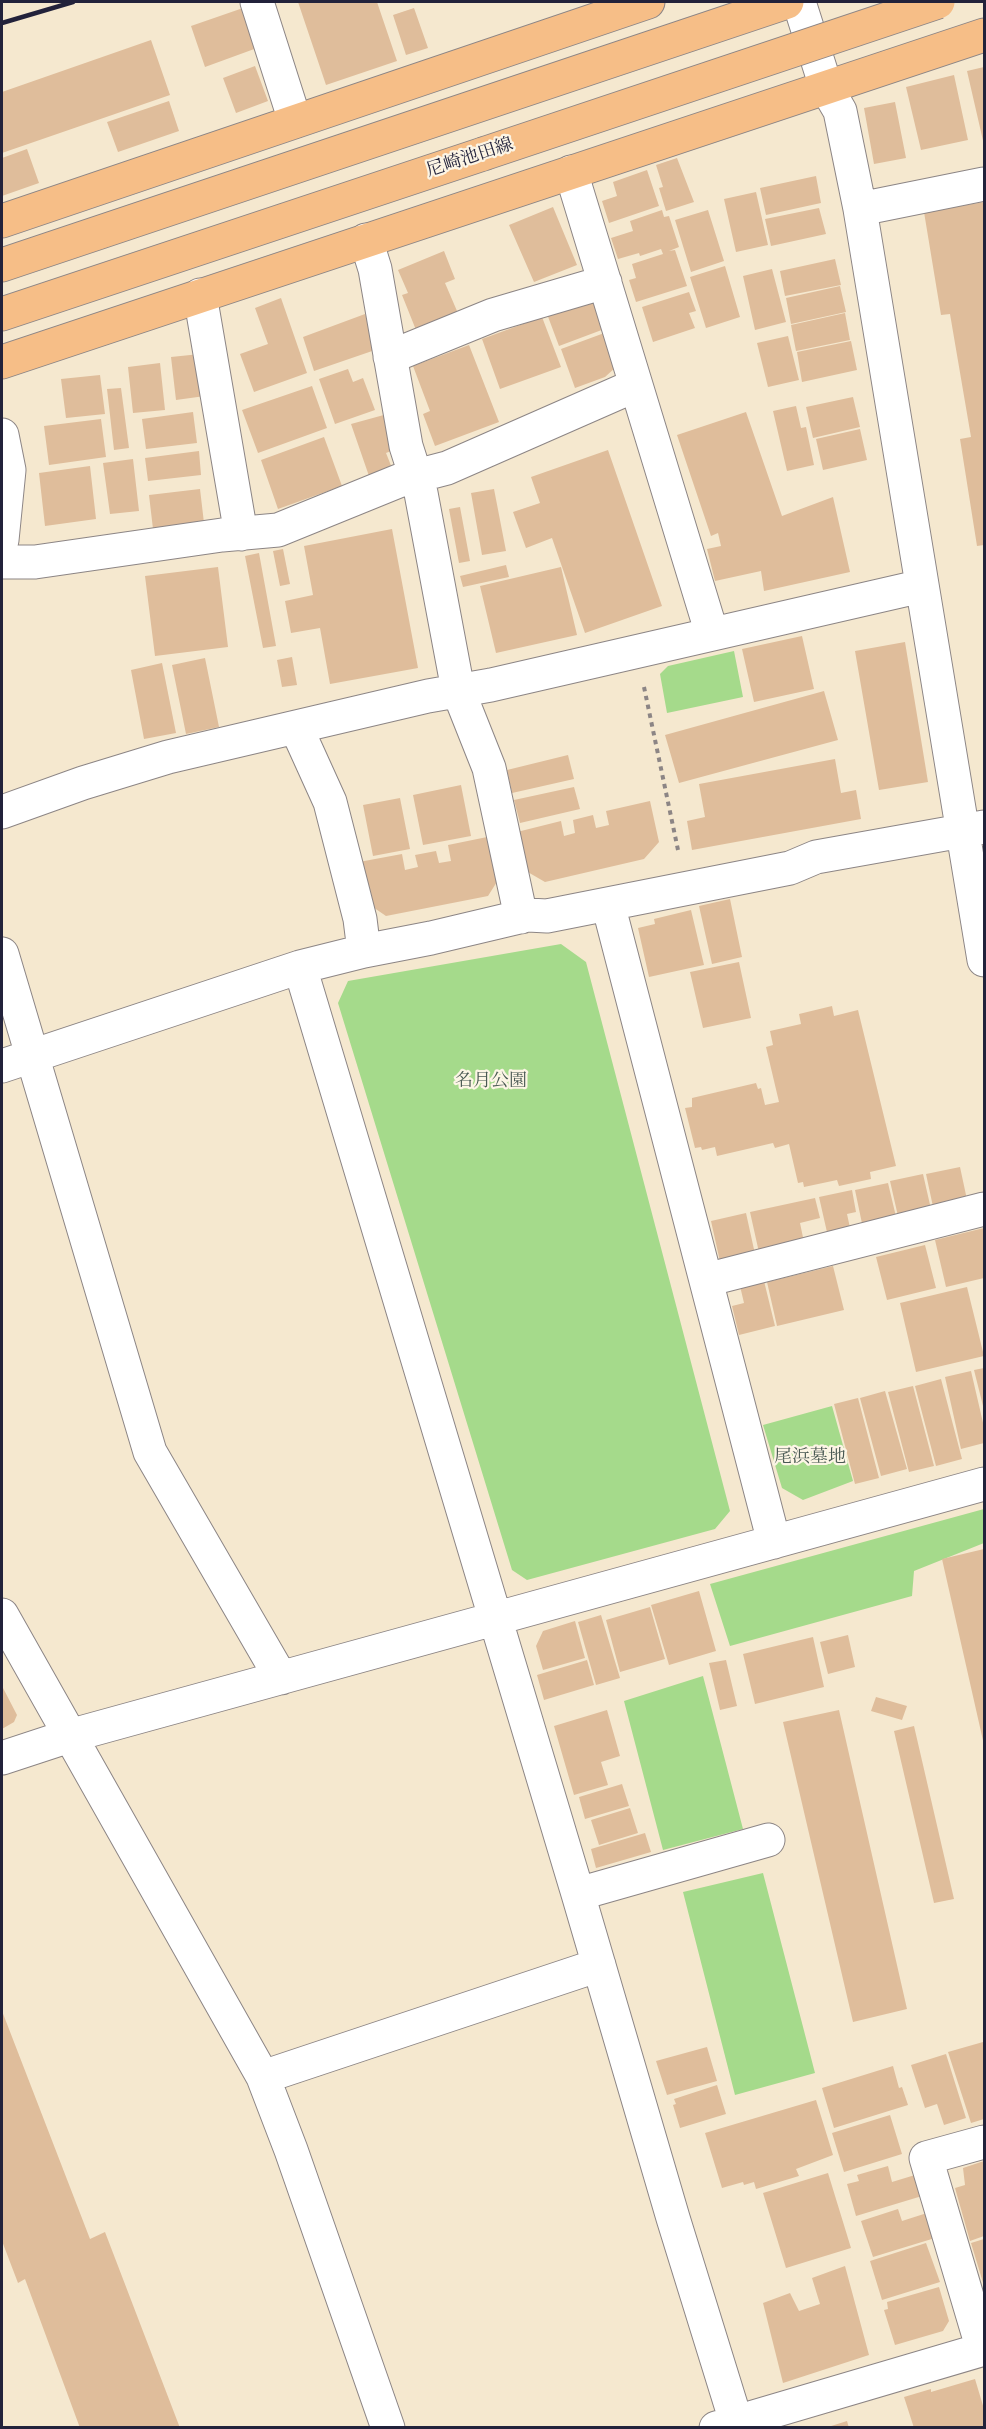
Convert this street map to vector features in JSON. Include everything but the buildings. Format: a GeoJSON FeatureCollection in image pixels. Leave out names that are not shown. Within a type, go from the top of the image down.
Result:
{"type":"FeatureCollection","features":[{"type":"Feature","properties":{"kind":"main road"},"geometry":{"type":"LineString","coordinates":[[2,222],[648,2]]}},
{"type":"Feature","properties":{"kind":"main road"},"geometry":{"type":"LineString","coordinates":[[2,265],[787,2]]}},
{"type":"Feature","properties":{"kind":"main road","name":"尼崎池田線"},"geometry":{"type":"LineString","coordinates":[[2,314],[938,2]]}},
{"type":"Feature","properties":{"kind":"main road"},"geometry":{"type":"LineString","coordinates":[[2,362],[984,34]]}},
{"type":"Feature","properties":{"kind":"street"},"geometry":{"type":"LineString","coordinates":[[257,2],[295,121]]}},
{"type":"Feature","properties":{"kind":"street"},"geometry":{"type":"LineString","coordinates":[[799,2],[826,87],[840,111],[860,209],[922,586],[974,829],[984,960]]}},
{"type":"Feature","properties":{"kind":"street"},"geometry":{"type":"LineString","coordinates":[[571,172],[712,634]]}},
{"type":"Feature","properties":{"kind":"street"},"geometry":{"type":"LineString","coordinates":[[860,209],[984,184]]}},
{"type":"Feature","properties":{"kind":"street"},"geometry":{"type":"LineString","coordinates":[[366,240],[375,269],[406,446],[421,493],[458,690],[489,768],[521,917]]}},
{"type":"Feature","properties":{"kind":"street"},"geometry":{"type":"LineString","coordinates":[[390,357],[493,315],[604,282]]}},
{"type":"Feature","properties":{"kind":"street"},"geometry":{"type":"LineString","coordinates":[[200,295],[241,534]]}},
{"type":"Feature","properties":{"kind":"street"},"geometry":{"type":"LineString","coordinates":[[2,562],[35,562],[278,530],[416,476],[447,468],[636,385]]}},
{"type":"Feature","properties":{"kind":"street"},"geometry":{"type":"LineString","coordinates":[[2,435],[9,470],[2,540]]}},
{"type":"Feature","properties":{"kind":"street"},"geometry":{"type":"LineString","coordinates":[[2,812],[157,760],[922,586]]}},
{"type":"Feature","properties":{"kind":"street"},"geometry":{"type":"LineString","coordinates":[[296,727],[330,802],[360,920],[364,951]]}},
{"type":"Feature","properties":{"kind":"street"},"geometry":{"type":"LineString","coordinates":[[2,1066],[300,967],[364,951],[521,917],[547,916],[790,868],[816,857],[974,829]]}},
{"type":"Feature","properties":{"kind":"street"},"geometry":{"type":"LineString","coordinates":[[608,904],[774,1542]]}},
{"type":"Feature","properties":{"kind":"street"},"geometry":{"type":"LineString","coordinates":[[2,954],[150,1452],[281,1678]]}},
{"type":"Feature","properties":{"kind":"street"},"geometry":{"type":"LineString","coordinates":[[300,967],[599,1965],[673,2218],[730,2426],[984,2350],[926,2158],[984,2142]]}},
{"type":"Feature","properties":{"kind":"street"},"geometry":{"type":"LineString","coordinates":[[706,1280],[984,1209]]}},
{"type":"Feature","properties":{"kind":"street"},"geometry":{"type":"LineString","coordinates":[[2,1758],[69,1736],[984,1484]]}},
{"type":"Feature","properties":{"kind":"street"},"geometry":{"type":"LineString","coordinates":[[2,1615],[263,2077],[295,2161],[388,2427]]}},
{"type":"Feature","properties":{"kind":"street"},"geometry":{"type":"LineString","coordinates":[[578,1894],[768,1840]]}},
{"type":"Feature","properties":{"kind":"street"},"geometry":{"type":"LineString","coordinates":[[263,2077],[599,1965]]}},
{"type":"Feature","properties":{"kind":"path"},"geometry":{"type":"LineString","coordinates":[[637,651],[680,861]]}},
{"type":"Feature","properties":{"kind":"green space"},"geometry":{"type":"Polygon","coordinates":[[[734,651],[743,697],[667,713],[660,674],[668,666],[734,651]]]}},
{"type":"Feature","properties":{"kind":"green space","name":"名月公園"},"geometry":{"type":"Polygon","coordinates":[[[561,944],[586,962],[730,1511],[715,1529],[527,1580],[512,1570],[338,1003],[348,981],[561,944]]]}},
{"type":"Feature","properties":{"kind":"green space","name":"尾浜墓地"},"geometry":{"type":"Polygon","coordinates":[[[832,1406],[853,1481],[803,1500],[782,1488],[763,1425],[832,1406]]]}},
{"type":"Feature","properties":{"kind":"green space"},"geometry":{"type":"Polygon","coordinates":[[[984,1509],[984,1543],[914,1571],[912,1596],[730,1646],[710,1584],[984,1509]]]}},
{"type":"Feature","properties":{"kind":"green space"},"geometry":{"type":"Polygon","coordinates":[[[703,1676],[743,1829],[663,1850],[624,1701],[703,1676]]]}},
{"type":"Feature","properties":{"kind":"green space"},"geometry":{"type":"Polygon","coordinates":[[[763,1873],[815,2073],[735,2095],[683,1892],[763,1873]]]}},
{"type":"Feature","properties":{"kind":"railway"},"geometry":{"type":"LineString","coordinates":[[2,23],[73,2]]}}]}
